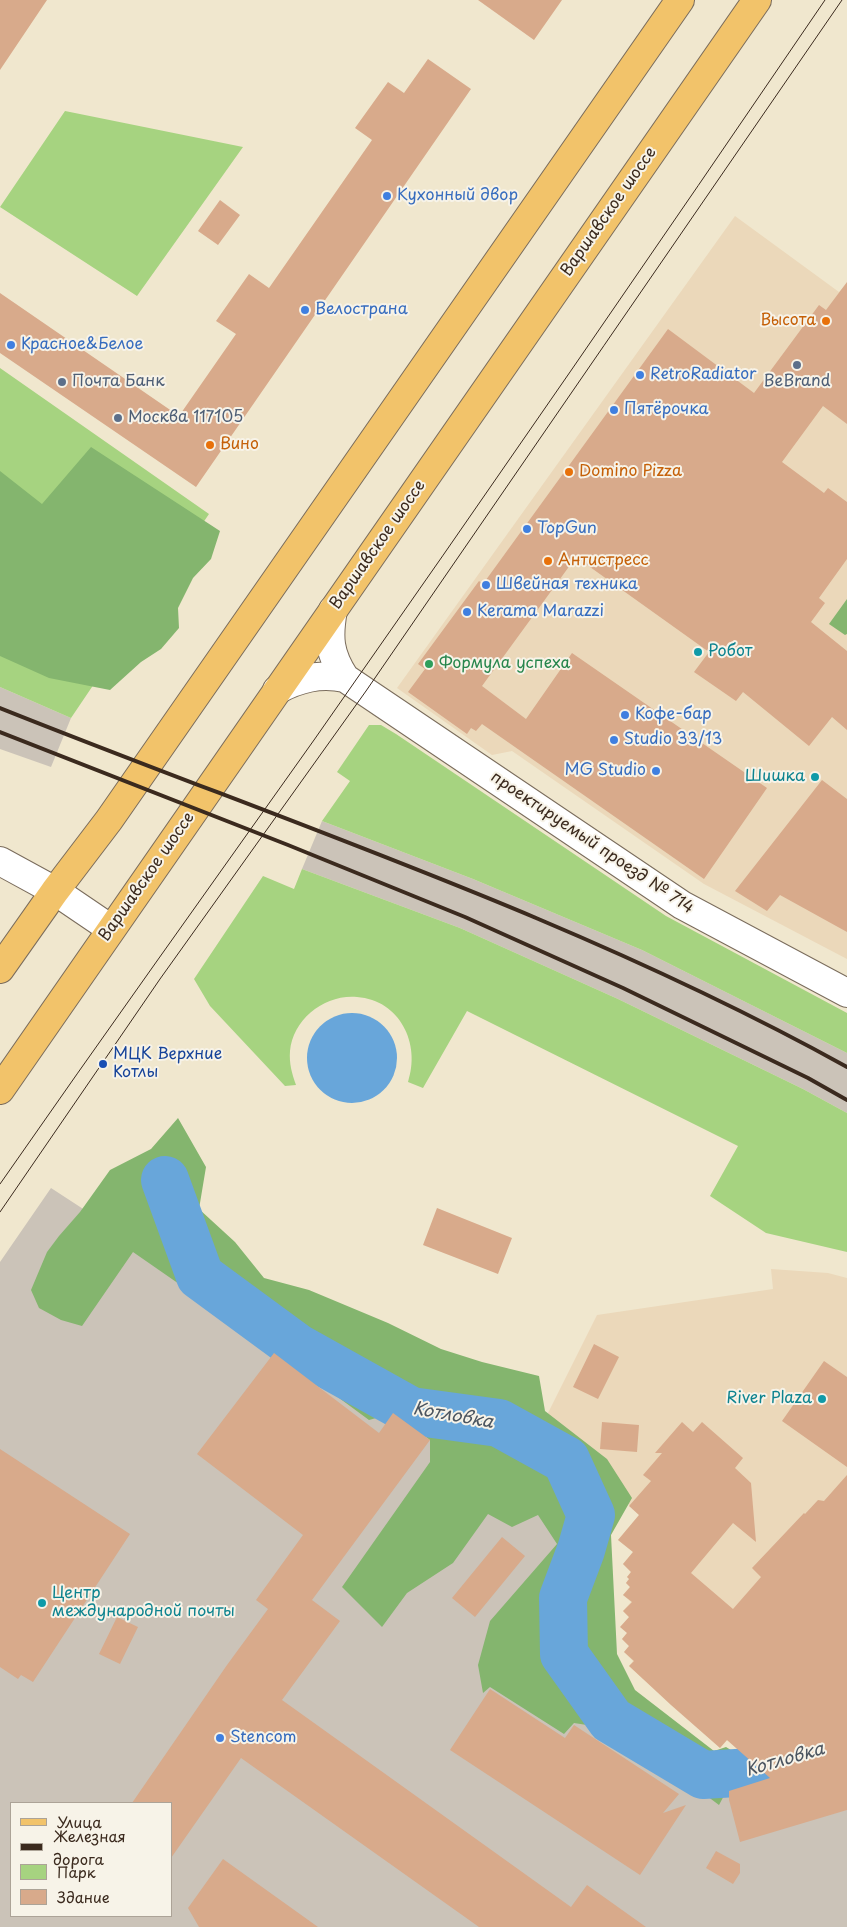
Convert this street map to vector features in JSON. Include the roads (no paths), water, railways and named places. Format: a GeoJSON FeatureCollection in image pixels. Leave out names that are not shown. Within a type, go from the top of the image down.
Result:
{"type":"FeatureCollection","features":[{"type":"Feature","properties":{"kind":"main road"},"geometry":{"type":"LineString","coordinates":[[0,969],[55,891],[115,812],[680,0]]}},
{"type":"Feature","properties":{"kind":"main road","name":"Варшавское шоссе"},"geometry":{"type":"LineString","coordinates":[[0,1090],[758,0]]}},
{"type":"Feature","properties":{"kind":"street","name":"проектируемый проезд № 714"},"geometry":{"type":"LineString","coordinates":[[333,610],[329,631],[331,650],[345,678],[682,905],[847,993]]}},
{"type":"Feature","properties":{"kind":"street"},"geometry":{"type":"LineString","coordinates":[[277,690],[294,681],[314,676],[345,678]]}},
{"type":"Feature","properties":{"kind":"street"},"geometry":{"type":"LineString","coordinates":[[0,861],[55,891],[111,929]]}},
{"type":"Feature","properties":{"kind":"water"},"geometry":{"type":"Polygon","coordinates":[[[352,1013],[369,1016],[384,1026],[394,1041],[397,1058],[394,1075],[384,1090],[369,1100],[352,1103],[335,1100],[320,1090],[310,1075],[307,1058],[310,1041],[320,1026],[335,1016],[352,1013]]]}},
{"type":"Feature","properties":{"kind":"waterway","name":"Котловка"},"geometry":{"type":"LineString","coordinates":[[165,1180],[200,1276],[298,1348],[411,1411],[499,1423],[566,1460],[591,1515],[581,1550],[563,1598],[564,1654],[611,1720],[703,1775],[753,1772],[847,1742]]}},
{"type":"Feature","properties":{"kind":"tram line"},"geometry":{"type":"LineString","coordinates":[[0,1184],[443,556],[825,0]]}},
{"type":"Feature","properties":{"kind":"tram line"},"geometry":{"type":"LineString","coordinates":[[0,1212],[160,979],[366,691],[842,0]]}},
{"type":"Feature","properties":{"kind":"railway"},"geometry":{"type":"LineString","coordinates":[[0,708],[322,832],[536,918],[641,964],[745,1013],[847,1067]]}},
{"type":"Feature","properties":{"kind":"railway"},"geometry":{"type":"LineString","coordinates":[[0,732],[465,917],[623,988],[808,1078],[847,1100]]}},
{"type":"Feature","properties":{"kind":"place","name":"Кухонный двор"},"geometry":{"type":"Point","coordinates":[387,196]}},
{"type":"Feature","properties":{"kind":"place","name":"Велострана"},"geometry":{"type":"Point","coordinates":[305,310]}},
{"type":"Feature","properties":{"kind":"place","name":"Высота"},"geometry":{"type":"Point","coordinates":[826,321]}},
{"type":"Feature","properties":{"kind":"place","name":"Красное&Белое"},"geometry":{"type":"Point","coordinates":[11,345]}},
{"type":"Feature","properties":{"kind":"place","name":"BeBrand"},"geometry":{"type":"Point","coordinates":[797,365]}},
{"type":"Feature","properties":{"kind":"place","name":"RetroRadiator"},"geometry":{"type":"Point","coordinates":[640,375]}},
{"type":"Feature","properties":{"kind":"place","name":"Почта Банк"},"geometry":{"type":"Point","coordinates":[62,382]}},
{"type":"Feature","properties":{"kind":"place","name":"Пятёрочка"},"geometry":{"type":"Point","coordinates":[614,410]}},
{"type":"Feature","properties":{"kind":"place","name":"Москва 117105"},"geometry":{"type":"Point","coordinates":[118,418]}},
{"type":"Feature","properties":{"kind":"place","name":"Вино"},"geometry":{"type":"Point","coordinates":[210,445]}},
{"type":"Feature","properties":{"kind":"place","name":"Domino Pizza"},"geometry":{"type":"Point","coordinates":[569,472]}},
{"type":"Feature","properties":{"kind":"place","name":"TopGun"},"geometry":{"type":"Point","coordinates":[527,529]}},
{"type":"Feature","properties":{"kind":"place","name":"Антистресс"},"geometry":{"type":"Point","coordinates":[548,561]}},
{"type":"Feature","properties":{"kind":"place","name":"Швейная техника"},"geometry":{"type":"Point","coordinates":[486,585]}},
{"type":"Feature","properties":{"kind":"place","name":"Kerama Marazzi"},"geometry":{"type":"Point","coordinates":[467,612]}},
{"type":"Feature","properties":{"kind":"place","name":"Робот"},"geometry":{"type":"Point","coordinates":[698,652]}},
{"type":"Feature","properties":{"kind":"place","name":"Формула успеха"},"geometry":{"type":"Point","coordinates":[429,664]}},
{"type":"Feature","properties":{"kind":"place","name":"Кофе-бар"},"geometry":{"type":"Point","coordinates":[625,715]}},
{"type":"Feature","properties":{"kind":"place","name":"Studio 33/13"},"geometry":{"type":"Point","coordinates":[614,740]}},
{"type":"Feature","properties":{"kind":"place","name":"MG Studio"},"geometry":{"type":"Point","coordinates":[656,771]}},
{"type":"Feature","properties":{"kind":"place","name":"Шишка"},"geometry":{"type":"Point","coordinates":[815,777]}},
{"type":"Feature","properties":{"kind":"place","name":"МЦК Верхние Котлы"},"geometry":{"type":"Point","coordinates":[103,1064]}},
{"type":"Feature","properties":{"kind":"place","name":"River Plaza"},"geometry":{"type":"Point","coordinates":[822,1399]}},
{"type":"Feature","properties":{"kind":"place","name":"Центр международной почты"},"geometry":{"type":"Point","coordinates":[42,1603]}},
{"type":"Feature","properties":{"kind":"place","name":"Stencom"},"geometry":{"type":"Point","coordinates":[220,1738]}}]}
